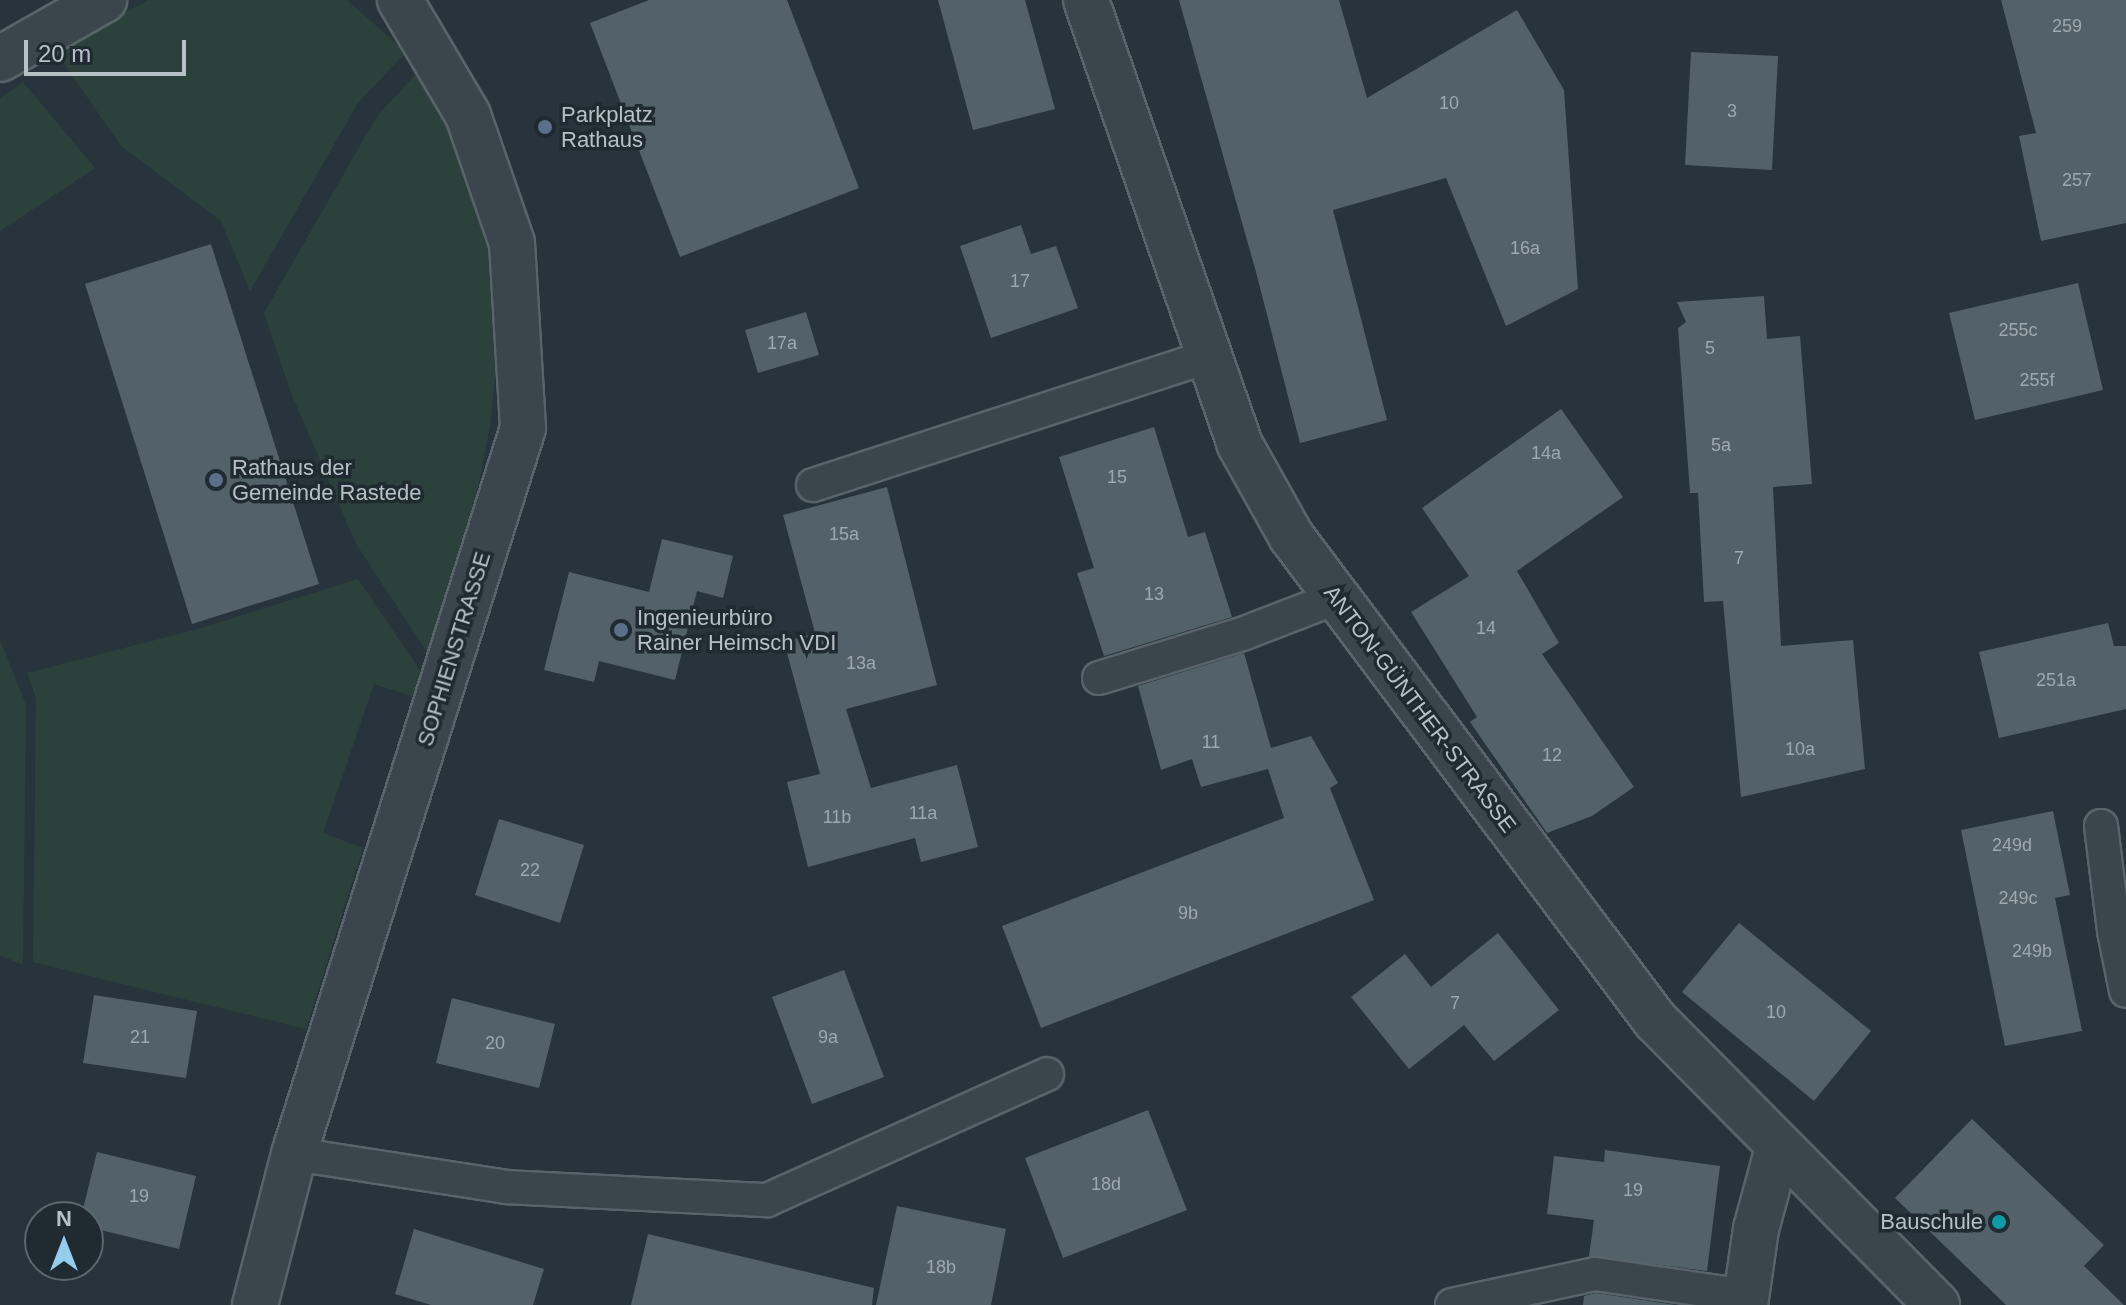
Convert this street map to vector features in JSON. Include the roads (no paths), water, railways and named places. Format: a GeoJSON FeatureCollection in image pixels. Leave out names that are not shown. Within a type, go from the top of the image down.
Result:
{"type":"FeatureCollection","features":[{"type":"Feature","properties":{"kind":"street"},"geometry":{"type":"LineString","coordinates":[[0,59],[104,0]]}},
{"type":"Feature","properties":{"kind":"street","name":"SOPHIENSTRASSE"},"geometry":{"type":"LineString","coordinates":[[255,1305],[294,1154],[523,428],[512,243],[468,115],[400,0]]}},
{"type":"Feature","properties":{"kind":"street","name":"ANTON-GÜNTHER-STRASSE"},"geometry":{"type":"LineString","coordinates":[[1086,0],[1239,443],[1291,536],[1655,1020],[1778,1148],[1937,1305]]}},
{"type":"Feature","properties":{"kind":"street"},"geometry":{"type":"LineString","coordinates":[[1746,1300],[1756,1229],[1778,1148]]}},
{"type":"Feature","properties":{"kind":"lane"},"geometry":{"type":"LineString","coordinates":[[813,485],[1209,356]]}},
{"type":"Feature","properties":{"kind":"lane"},"geometry":{"type":"LineString","coordinates":[[1099,678],[1242,634],[1336,598]]}},
{"type":"Feature","properties":{"kind":"lane"},"geometry":{"type":"LineString","coordinates":[[2101,826],[2114,931],[2126,991]]}},
{"type":"Feature","properties":{"kind":"lane"},"geometry":{"type":"LineString","coordinates":[[294,1154],[506,1187],[767,1200],[1047,1074]]}},
{"type":"Feature","properties":{"kind":"lane"},"geometry":{"type":"LineString","coordinates":[[1452,1305],[1595,1274],[1746,1300]]}},
{"type":"Feature","properties":{"kind":"place","name":"Parkplatz Rathaus"},"geometry":{"type":"Point","coordinates":[545,127]}},
{"type":"Feature","properties":{"kind":"place","name":"Rathaus der Gemeinde Rastede"},"geometry":{"type":"Point","coordinates":[216,480]}},
{"type":"Feature","properties":{"kind":"place","name":"Ingenieurbüro Rainer Heimsch VDI"},"geometry":{"type":"Point","coordinates":[621,630]}},
{"type":"Feature","properties":{"kind":"place","name":"Bauschule"},"geometry":{"type":"Point","coordinates":[1999,1222]}}]}
